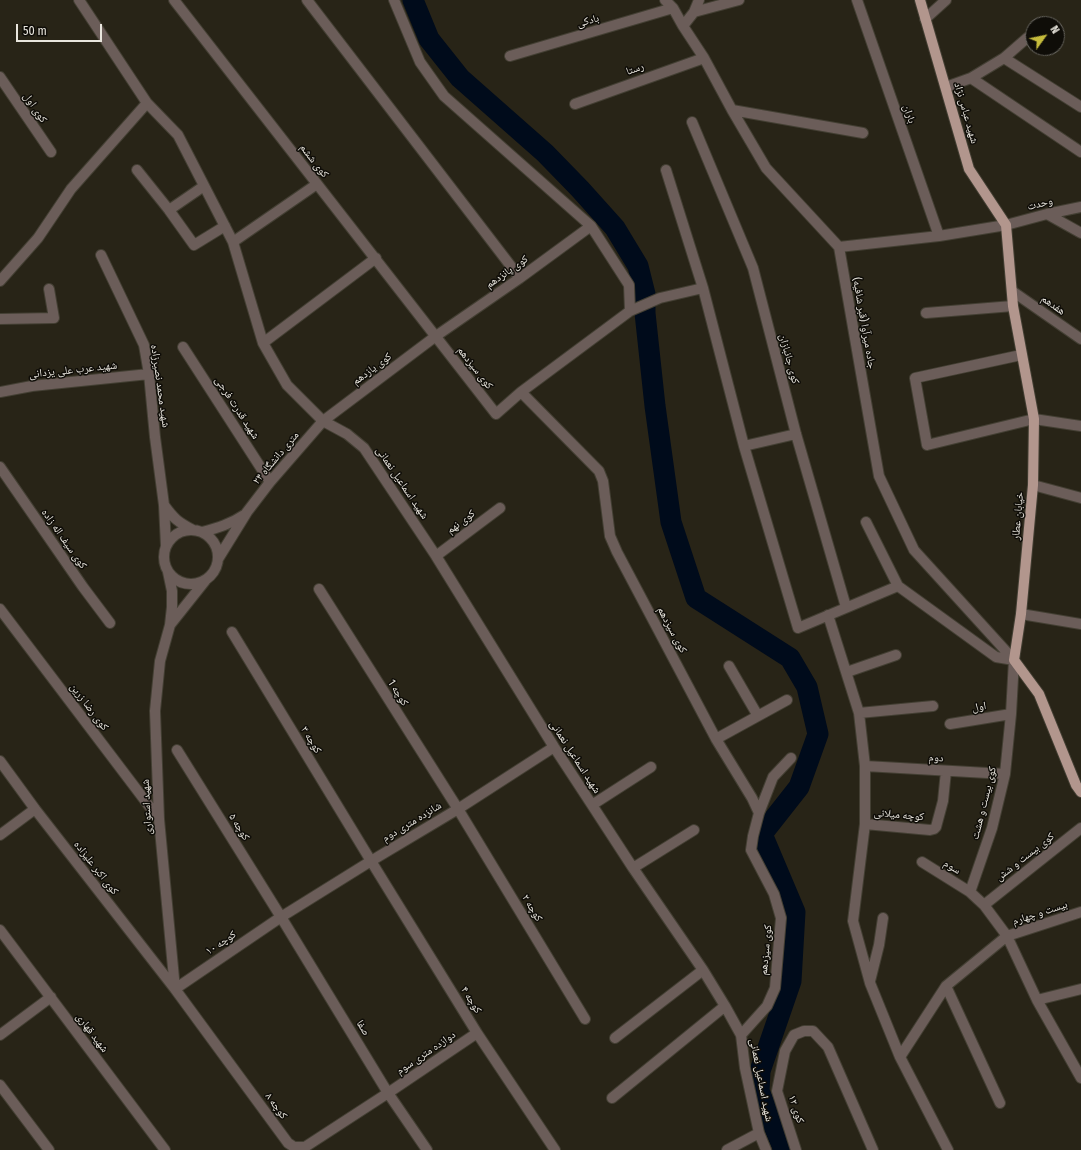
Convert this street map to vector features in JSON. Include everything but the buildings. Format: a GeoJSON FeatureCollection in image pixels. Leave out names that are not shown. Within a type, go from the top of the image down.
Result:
{"type":"FeatureCollection","features":[{"type":"Feature","properties":{"kind":"main road","name":"شهید عباس نژاد"},"geometry":{"type":"LineString","coordinates":[[920,0],[970,169],[1006,225]]}},
{"type":"Feature","properties":{"kind":"main road","name":"خیابان عطار"},"geometry":{"type":"LineString","coordinates":[[1006,225],[1013,306],[1034,419],[1033,485],[1021,614],[1014,660]]}},
{"type":"Feature","properties":{"kind":"main road"},"geometry":{"type":"LineString","coordinates":[[1014,660],[1040,694],[1079,786]]}},
{"type":"Feature","properties":{"kind":"street","name":"شهید اسماعیل نعمانی"},"geometry":{"type":"LineString","coordinates":[[79,0],[147,103],[178,135],[233,242],[263,343],[287,385],[323,421],[347,434],[364,448],[436,556],[554,747],[633,868],[703,970],[725,1006],[741,1034],[745,1068],[759,1133],[766,1150]]}},
{"type":"Feature","properties":{"kind":"street","name":"کوی ششم"},"geometry":{"type":"LineString","coordinates":[[174,0],[436,336]]}},
{"type":"Feature","properties":{"kind":"street"},"geometry":{"type":"LineString","coordinates":[[307,0],[520,278]]}},
{"type":"Feature","properties":{"kind":"street"},"geometry":{"type":"LineString","coordinates":[[394,0],[420,62],[444,96],[591,226],[629,285],[630,311]]}},
{"type":"Feature","properties":{"kind":"street"},"geometry":{"type":"LineString","coordinates":[[665,0],[673,8],[704,58],[766,168],[839,247]]}},
{"type":"Feature","properties":{"kind":"street"},"geometry":{"type":"LineString","coordinates":[[683,26],[694,12],[699,0]]}},
{"type":"Feature","properties":{"kind":"street"},"geometry":{"type":"LineString","coordinates":[[694,12],[739,0]]}},
{"type":"Feature","properties":{"kind":"street","name":"باران"},"geometry":{"type":"LineString","coordinates":[[857,0],[939,236]]}},
{"type":"Feature","properties":{"kind":"street"},"geometry":{"type":"LineString","coordinates":[[925,19],[946,0]]}},
{"type":"Feature","properties":{"kind":"street","name":"بادکی"},"geometry":{"type":"LineString","coordinates":[[510,56],[673,8]]}},
{"type":"Feature","properties":{"kind":"street"},"geometry":{"type":"LineString","coordinates":[[946,87],[971,78],[1004,58],[1025,40]]}},
{"type":"Feature","properties":{"kind":"street","name":"رستا"},"geometry":{"type":"LineString","coordinates":[[575,104],[704,58]]}},
{"type":"Feature","properties":{"kind":"street"},"geometry":{"type":"LineString","coordinates":[[1004,58],[1081,107]]}},
{"type":"Feature","properties":{"kind":"street","name":"کوی اول"},"geometry":{"type":"LineString","coordinates":[[0,77],[51,152]]}},
{"type":"Feature","properties":{"kind":"street"},"geometry":{"type":"LineString","coordinates":[[971,78],[1081,152]]}},
{"type":"Feature","properties":{"kind":"street"},"geometry":{"type":"LineString","coordinates":[[2,275],[38,238],[71,189],[147,103]]}},
{"type":"Feature","properties":{"kind":"street"},"geometry":{"type":"LineString","coordinates":[[732,110],[863,133]]}},
{"type":"Feature","properties":{"kind":"street","name":"کوی جانبازان"},"geometry":{"type":"LineString","coordinates":[[692,122],[753,268],[796,434],[846,607]]}},
{"type":"Feature","properties":{"kind":"street"},"geometry":{"type":"LineString","coordinates":[[137,170],[194,244],[225,226]]}},
{"type":"Feature","properties":{"kind":"street"},"geometry":{"type":"LineString","coordinates":[[666,170],[703,288],[744,446],[798,628],[898,586]]}},
{"type":"Feature","properties":{"kind":"street"},"geometry":{"type":"LineString","coordinates":[[233,242],[317,184]]}},
{"type":"Feature","properties":{"kind":"street"},"geometry":{"type":"LineString","coordinates":[[169,210],[204,186]]}},
{"type":"Feature","properties":{"kind":"street","name":"وحدت"},"geometry":{"type":"LineString","coordinates":[[839,247],[939,236],[1006,225],[1081,207]]}},
{"type":"Feature","properties":{"kind":"street"},"geometry":{"type":"LineString","coordinates":[[1047,214],[1081,233]]}},
{"type":"Feature","properties":{"kind":"street","name":"کوی پانزدهم"},"geometry":{"type":"LineString","coordinates":[[436,336],[520,278],[591,226]]}},
{"type":"Feature","properties":{"kind":"street","name":"جاده میرآوا (قبر شافیه)"},"geometry":{"type":"LineString","coordinates":[[839,247],[879,476],[914,550],[1014,660]]}},
{"type":"Feature","properties":{"kind":"street","name":"شهید محمد نصیرزاده"},"geometry":{"type":"LineString","coordinates":[[101,255],[144,345],[149,374],[155,438],[164,505],[166,546]]}},
{"type":"Feature","properties":{"kind":"street"},"geometry":{"type":"LineString","coordinates":[[263,343],[376,258]]}},
{"type":"Feature","properties":{"kind":"street"},"geometry":{"type":"LineString","coordinates":[[521,392],[630,311],[660,298],[703,288]]}},
{"type":"Feature","properties":{"kind":"street"},"geometry":{"type":"LineString","coordinates":[[0,319],[54,318],[49,289]]}},
{"type":"Feature","properties":{"kind":"street","name":"هفدهم"},"geometry":{"type":"LineString","coordinates":[[1012,291],[1081,339]]}},
{"type":"Feature","properties":{"kind":"street"},"geometry":{"type":"LineString","coordinates":[[926,313],[1013,306]]}},
{"type":"Feature","properties":{"kind":"street","name":"کوی سیزدهم"},"geometry":{"type":"LineString","coordinates":[[436,336],[496,414],[521,392],[599,471],[603,481],[610,536],[617,552],[716,739],[752,798],[759,813],[751,850],[774,894],[781,918],[775,988],[767,1006],[741,1034]]}},
{"type":"Feature","properties":{"kind":"street","name":"کوی یازدهم"},"geometry":{"type":"LineString","coordinates":[[323,421],[436,336]]}},
{"type":"Feature","properties":{"kind":"street","name":"شهید قدرت فرجی"},"geometry":{"type":"LineString","coordinates":[[183,347],[270,482]]}},
{"type":"Feature","properties":{"kind":"street"},"geometry":{"type":"LineString","coordinates":[[1021,355],[915,378],[927,445],[1034,419],[1081,426]]}},
{"type":"Feature","properties":{"kind":"street","name":"شهید عرب علی یزدانی"},"geometry":{"type":"LineString","coordinates":[[0,392],[32,386],[149,374]]}},
{"type":"Feature","properties":{"kind":"street","name":"۲۴ متری دانشگاه"},"geometry":{"type":"LineString","coordinates":[[218,559],[247,512],[270,482],[323,421]]}},
{"type":"Feature","properties":{"kind":"street"},"geometry":{"type":"LineString","coordinates":[[744,446],[796,434]]}},
{"type":"Feature","properties":{"kind":"street","name":"کوی سیف اله زاده"},"geometry":{"type":"LineString","coordinates":[[0,467],[110,624]]}},
{"type":"Feature","properties":{"kind":"street"},"geometry":{"type":"LineString","coordinates":[[1033,485],[1081,498]]}},
{"type":"Feature","properties":{"kind":"street"},"geometry":{"type":"LineString","coordinates":[[164,505],[179,523],[209,536],[218,550],[218,559],[213,574],[206,580],[199,583],[183,583],[175,579],[168,572],[164,555],[166,546],[177,534],[185,531],[197,531]]}},
{"type":"Feature","properties":{"kind":"street","name":"کوی نهم"},"geometry":{"type":"LineString","coordinates":[[436,556],[500,508]]}},
{"type":"Feature","properties":{"kind":"street","name":"۲۴ متری دانشگاه"},"geometry":{"type":"LineString","coordinates":[[197,531],[215,529],[229,523],[247,512]]}},
{"type":"Feature","properties":{"kind":"street"},"geometry":{"type":"LineString","coordinates":[[866,522],[898,586],[996,657],[1014,660]]}},
{"type":"Feature","properties":{"kind":"street","name":"شهید استواری"},"geometry":{"type":"LineString","coordinates":[[168,572],[172,591],[172,607],[170,625],[160,661],[155,710],[159,820],[175,989]]}},
{"type":"Feature","properties":{"kind":"street","name":"شهید استواری"},"geometry":{"type":"LineString","coordinates":[[170,625],[206,580]]}},
{"type":"Feature","properties":{"kind":"street","name":"کوچه 1"},"geometry":{"type":"LineString","coordinates":[[319,589],[458,809]]}},
{"type":"Feature","properties":{"kind":"street","name":"کوی رضا زرین"},"geometry":{"type":"LineString","coordinates":[[0,609],[159,820]]}},
{"type":"Feature","properties":{"kind":"street"},"geometry":{"type":"LineString","coordinates":[[1021,614],[1081,624]]}},
{"type":"Feature","properties":{"kind":"street"},"geometry":{"type":"LineString","coordinates":[[828,615],[859,713],[865,766],[865,824],[853,921],[870,983],[900,1057],[948,1150]]}},
{"type":"Feature","properties":{"kind":"street","name":"کوچه ۳"},"geometry":{"type":"LineString","coordinates":[[232,632],[371,861]]}},
{"type":"Feature","properties":{"kind":"street"},"geometry":{"type":"LineString","coordinates":[[847,672],[896,655]]}},
{"type":"Feature","properties":{"kind":"street","name":"کوی بیست و هشت"},"geometry":{"type":"LineString","coordinates":[[970,892],[992,828],[1005,774],[1011,714],[1014,660]]}},
{"type":"Feature","properties":{"kind":"street"},"geometry":{"type":"LineString","coordinates":[[729,666],[758,716]]}},
{"type":"Feature","properties":{"kind":"street"},"geometry":{"type":"LineString","coordinates":[[716,739],[787,700]]}},
{"type":"Feature","properties":{"kind":"street"},"geometry":{"type":"LineString","coordinates":[[859,713],[934,706]]}},
{"type":"Feature","properties":{"kind":"street","name":"اول"},"geometry":{"type":"LineString","coordinates":[[950,724],[1011,714]]}},
{"type":"Feature","properties":{"kind":"street","name":"شانزده متری دوم"},"geometry":{"type":"LineString","coordinates":[[281,917],[458,809],[554,747]]}},
{"type":"Feature","properties":{"kind":"street","name":"کوچه ۵"},"geometry":{"type":"LineString","coordinates":[[177,750],[281,917]]}},
{"type":"Feature","properties":{"kind":"street"},"geometry":{"type":"LineString","coordinates":[[759,813],[773,777],[791,758]]}},
{"type":"Feature","properties":{"kind":"street","name":"کوی اکبر علیزاده"},"geometry":{"type":"LineString","coordinates":[[0,761],[35,809],[175,989]]}},
{"type":"Feature","properties":{"kind":"street","name":"دوم"},"geometry":{"type":"LineString","coordinates":[[865,766],[1005,774]]}},
{"type":"Feature","properties":{"kind":"street"},"geometry":{"type":"LineString","coordinates":[[592,805],[651,767]]}},
{"type":"Feature","properties":{"kind":"street","name":"کوچه میلانی"},"geometry":{"type":"LineString","coordinates":[[865,824],[930,830],[934,829],[936,827],[944,801],[946,771]]}},
{"type":"Feature","properties":{"kind":"street"},"geometry":{"type":"LineString","coordinates":[[0,835],[35,809]]}},
{"type":"Feature","properties":{"kind":"street","name":"کوچه ۲"},"geometry":{"type":"LineString","coordinates":[[458,809],[585,1019]]}},
{"type":"Feature","properties":{"kind":"street","name":"کوی بیست و شش"},"geometry":{"type":"LineString","coordinates":[[984,905],[1081,828]]}},
{"type":"Feature","properties":{"kind":"street"},"geometry":{"type":"LineString","coordinates":[[633,868],[694,830]]}},
{"type":"Feature","properties":{"kind":"street","name":"کوچه ۴"},"geometry":{"type":"LineString","coordinates":[[371,861],[477,1032],[555,1150]]}},
{"type":"Feature","properties":{"kind":"street","name":"سوم"},"geometry":{"type":"LineString","coordinates":[[922,862],[970,892]]}},
{"type":"Feature","properties":{"kind":"street"},"geometry":{"type":"LineString","coordinates":[[970,892],[984,905],[1007,936],[1038,1000],[1080,1073]]}},
{"type":"Feature","properties":{"kind":"street","name":"بیست و چهارم"},"geometry":{"type":"LineString","coordinates":[[1007,936],[1081,912]]}},
{"type":"Feature","properties":{"kind":"street","name":"کوچه ۱۰"},"geometry":{"type":"LineString","coordinates":[[175,989],[281,917]]}},
{"type":"Feature","properties":{"kind":"street","name":"صفا"},"geometry":{"type":"LineString","coordinates":[[281,917],[388,1093],[427,1150]]}},
{"type":"Feature","properties":{"kind":"street"},"geometry":{"type":"LineString","coordinates":[[870,983],[879,945],[883,918]]}},
{"type":"Feature","properties":{"kind":"street","name":"شهید قهاری"},"geometry":{"type":"LineString","coordinates":[[0,930],[165,1150]]}},
{"type":"Feature","properties":{"kind":"street"},"geometry":{"type":"LineString","coordinates":[[900,1057],[946,986],[1007,936]]}},
{"type":"Feature","properties":{"kind":"street"},"geometry":{"type":"LineString","coordinates":[[615,1038],[703,970]]}},
{"type":"Feature","properties":{"kind":"street"},"geometry":{"type":"LineString","coordinates":[[946,986],[1000,1103]]}},
{"type":"Feature","properties":{"kind":"street","name":"کوچه ۸"},"geometry":{"type":"LineString","coordinates":[[175,989],[288,1143],[294,1147],[305,1147],[388,1093]]}},
{"type":"Feature","properties":{"kind":"street"},"geometry":{"type":"LineString","coordinates":[[1038,1000],[1081,989]]}},
{"type":"Feature","properties":{"kind":"street"},"geometry":{"type":"LineString","coordinates":[[0,1035],[51,997]]}},
{"type":"Feature","properties":{"kind":"street"},"geometry":{"type":"LineString","coordinates":[[612,1098],[725,1006]]}},
{"type":"Feature","properties":{"kind":"street","name":"کوی ۱۲"},"geometry":{"type":"LineString","coordinates":[[796,1150],[777,1091],[785,1051],[794,1035],[804,1031],[813,1031],[828,1047],[873,1150]]}},
{"type":"Feature","properties":{"kind":"street","name":"دوازده متری سوم"},"geometry":{"type":"LineString","coordinates":[[388,1093],[477,1032]]}},
{"type":"Feature","properties":{"kind":"street"},"geometry":{"type":"LineString","coordinates":[[0,1085],[49,1150]]}},
{"type":"Feature","properties":{"kind":"street"},"geometry":{"type":"LineString","coordinates":[[727,1150],[759,1133]]}},
{"type":"Feature","properties":{"kind":"waterway"},"geometry":{"type":"LineString","coordinates":[[413,0],[429,39],[460,78],[545,153],[580,189],[615,228],[638,266],[645,294],[645,313],[655,406],[671,522],[696,598],[790,658],[807,687],[818,734],[799,787],[762,834],[795,912],[791,981],[760,1071],[759,1091],[784,1150]]}}]}
